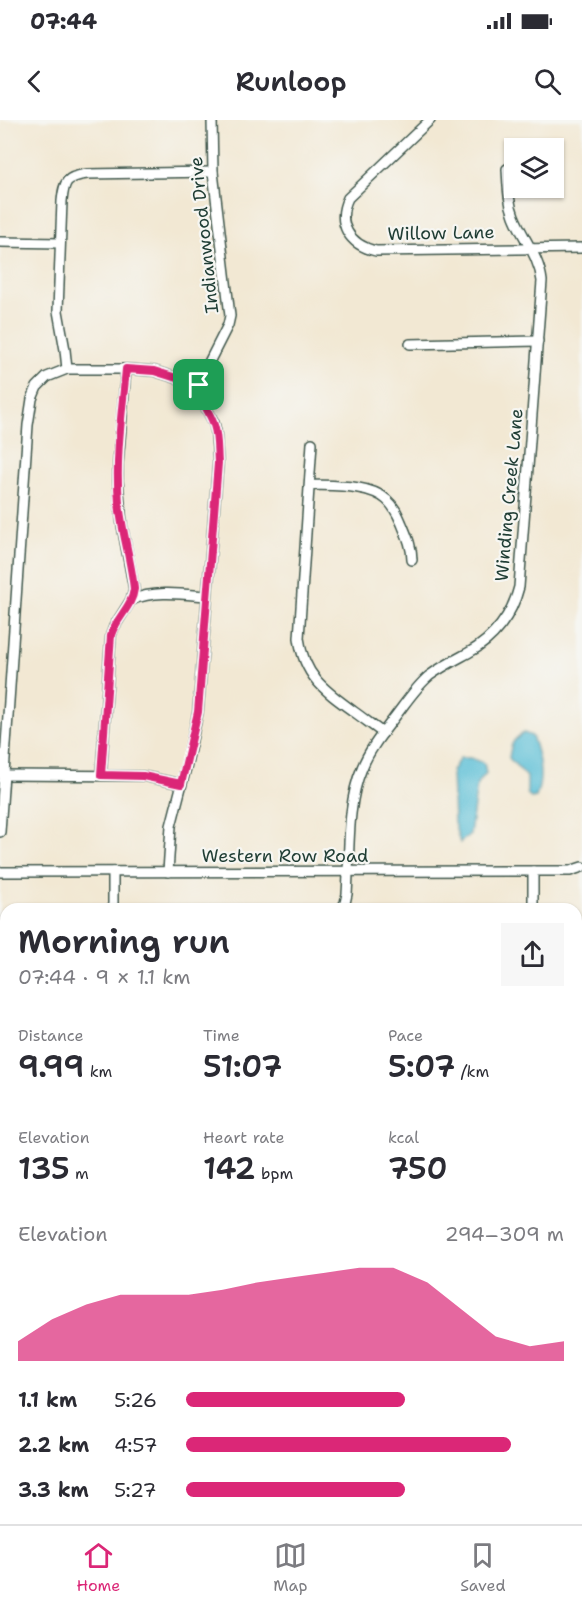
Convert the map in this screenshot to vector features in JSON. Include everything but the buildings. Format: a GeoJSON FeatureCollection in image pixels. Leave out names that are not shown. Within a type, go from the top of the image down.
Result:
{"type":"FeatureCollection","features":[{"type":"Feature","properties":{"kind":"street","name":"Indianwood Drive"},"geometry":{"type":"LineString","coordinates":[[199,385],[228,325],[230,316],[213,172],[212,120]]}},
{"type":"Feature","properties":{"kind":"street","name":"Willow Lane"},"geometry":{"type":"LineString","coordinates":[[430,120],[348,198],[344,209],[344,222],[353,240],[364,248],[376,250],[582,248]]}},
{"type":"Feature","properties":{"kind":"street"},"geometry":{"type":"LineString","coordinates":[[67,369],[58,311],[63,188],[67,180],[87,174],[213,172]]}},
{"type":"Feature","properties":{"kind":"street","name":"Winding Creek Lane"},"geometry":{"type":"LineString","coordinates":[[345,903],[357,780],[368,756],[411,695],[429,676],[482,645],[492,636],[508,615],[517,595],[523,549],[542,281],[538,263],[514,216],[509,198]]}},
{"type":"Feature","properties":{"kind":"street"},"geometry":{"type":"LineString","coordinates":[[0,242],[60,243]]}},
{"type":"Feature","properties":{"kind":"street"},"geometry":{"type":"LineString","coordinates":[[410,344],[538,341]]}},
{"type":"Feature","properties":{"kind":"street"},"geometry":{"type":"LineString","coordinates":[[0,832],[30,412],[35,390],[51,374],[67,369],[154,371],[199,385],[200,396],[214,423],[218,463],[198,712],[171,826],[168,872]]}},
{"type":"Feature","properties":{"kind":"street"},"geometry":{"type":"LineString","coordinates":[[101,775],[111,635],[134,593],[122,525],[118,481],[126,369]]}},
{"type":"Feature","properties":{"kind":"street"},"geometry":{"type":"LineString","coordinates":[[312,443],[299,638],[302,656],[317,683],[383,733]]}},
{"type":"Feature","properties":{"kind":"street"},"geometry":{"type":"LineString","coordinates":[[310,485],[365,489],[388,500],[396,511],[410,543],[412,560]]}},
{"type":"Feature","properties":{"kind":"street"},"geometry":{"type":"LineString","coordinates":[[131,600],[160,593],[207,596]]}},
{"type":"Feature","properties":{"kind":"street"},"geometry":{"type":"LineString","coordinates":[[3,775],[143,776],[181,784]]}},
{"type":"Feature","properties":{"kind":"street","name":"Western Row Road"},"geometry":{"type":"LineString","coordinates":[[0,872],[307,871],[348,873],[570,871],[582,867]]}},
{"type":"Feature","properties":{"kind":"street"},"geometry":{"type":"LineString","coordinates":[[533,871],[533,903]]}},
{"type":"Feature","properties":{"kind":"street","name":"Western Row Road"},"geometry":{"type":"LineString","coordinates":[[570,871],[582,875]]}},
{"type":"Feature","properties":{"kind":"street"},"geometry":{"type":"LineString","coordinates":[[113,872],[113,903]]}},
{"type":"Feature","properties":{"kind":"water"},"geometry":{"type":"Polygon","coordinates":[[[524,733],[532,736],[540,767],[540,782],[536,797],[531,798],[527,793],[527,777],[509,758],[513,743],[524,733]]]}},
{"type":"Feature","properties":{"kind":"water"},"geometry":{"type":"Polygon","coordinates":[[[460,758],[471,758],[484,763],[486,773],[477,784],[470,834],[460,843],[454,823],[452,771],[460,758]]]}},
{"type":"Feature","properties":{"kind":"route"},"geometry":{"type":"LineString","coordinates":[[126,369],[154,371],[199,385],[200,396],[214,423],[218,463],[198,712],[186,768],[181,784],[143,776],[101,775],[111,635],[134,589],[122,525],[118,481],[126,369]]}}]}
